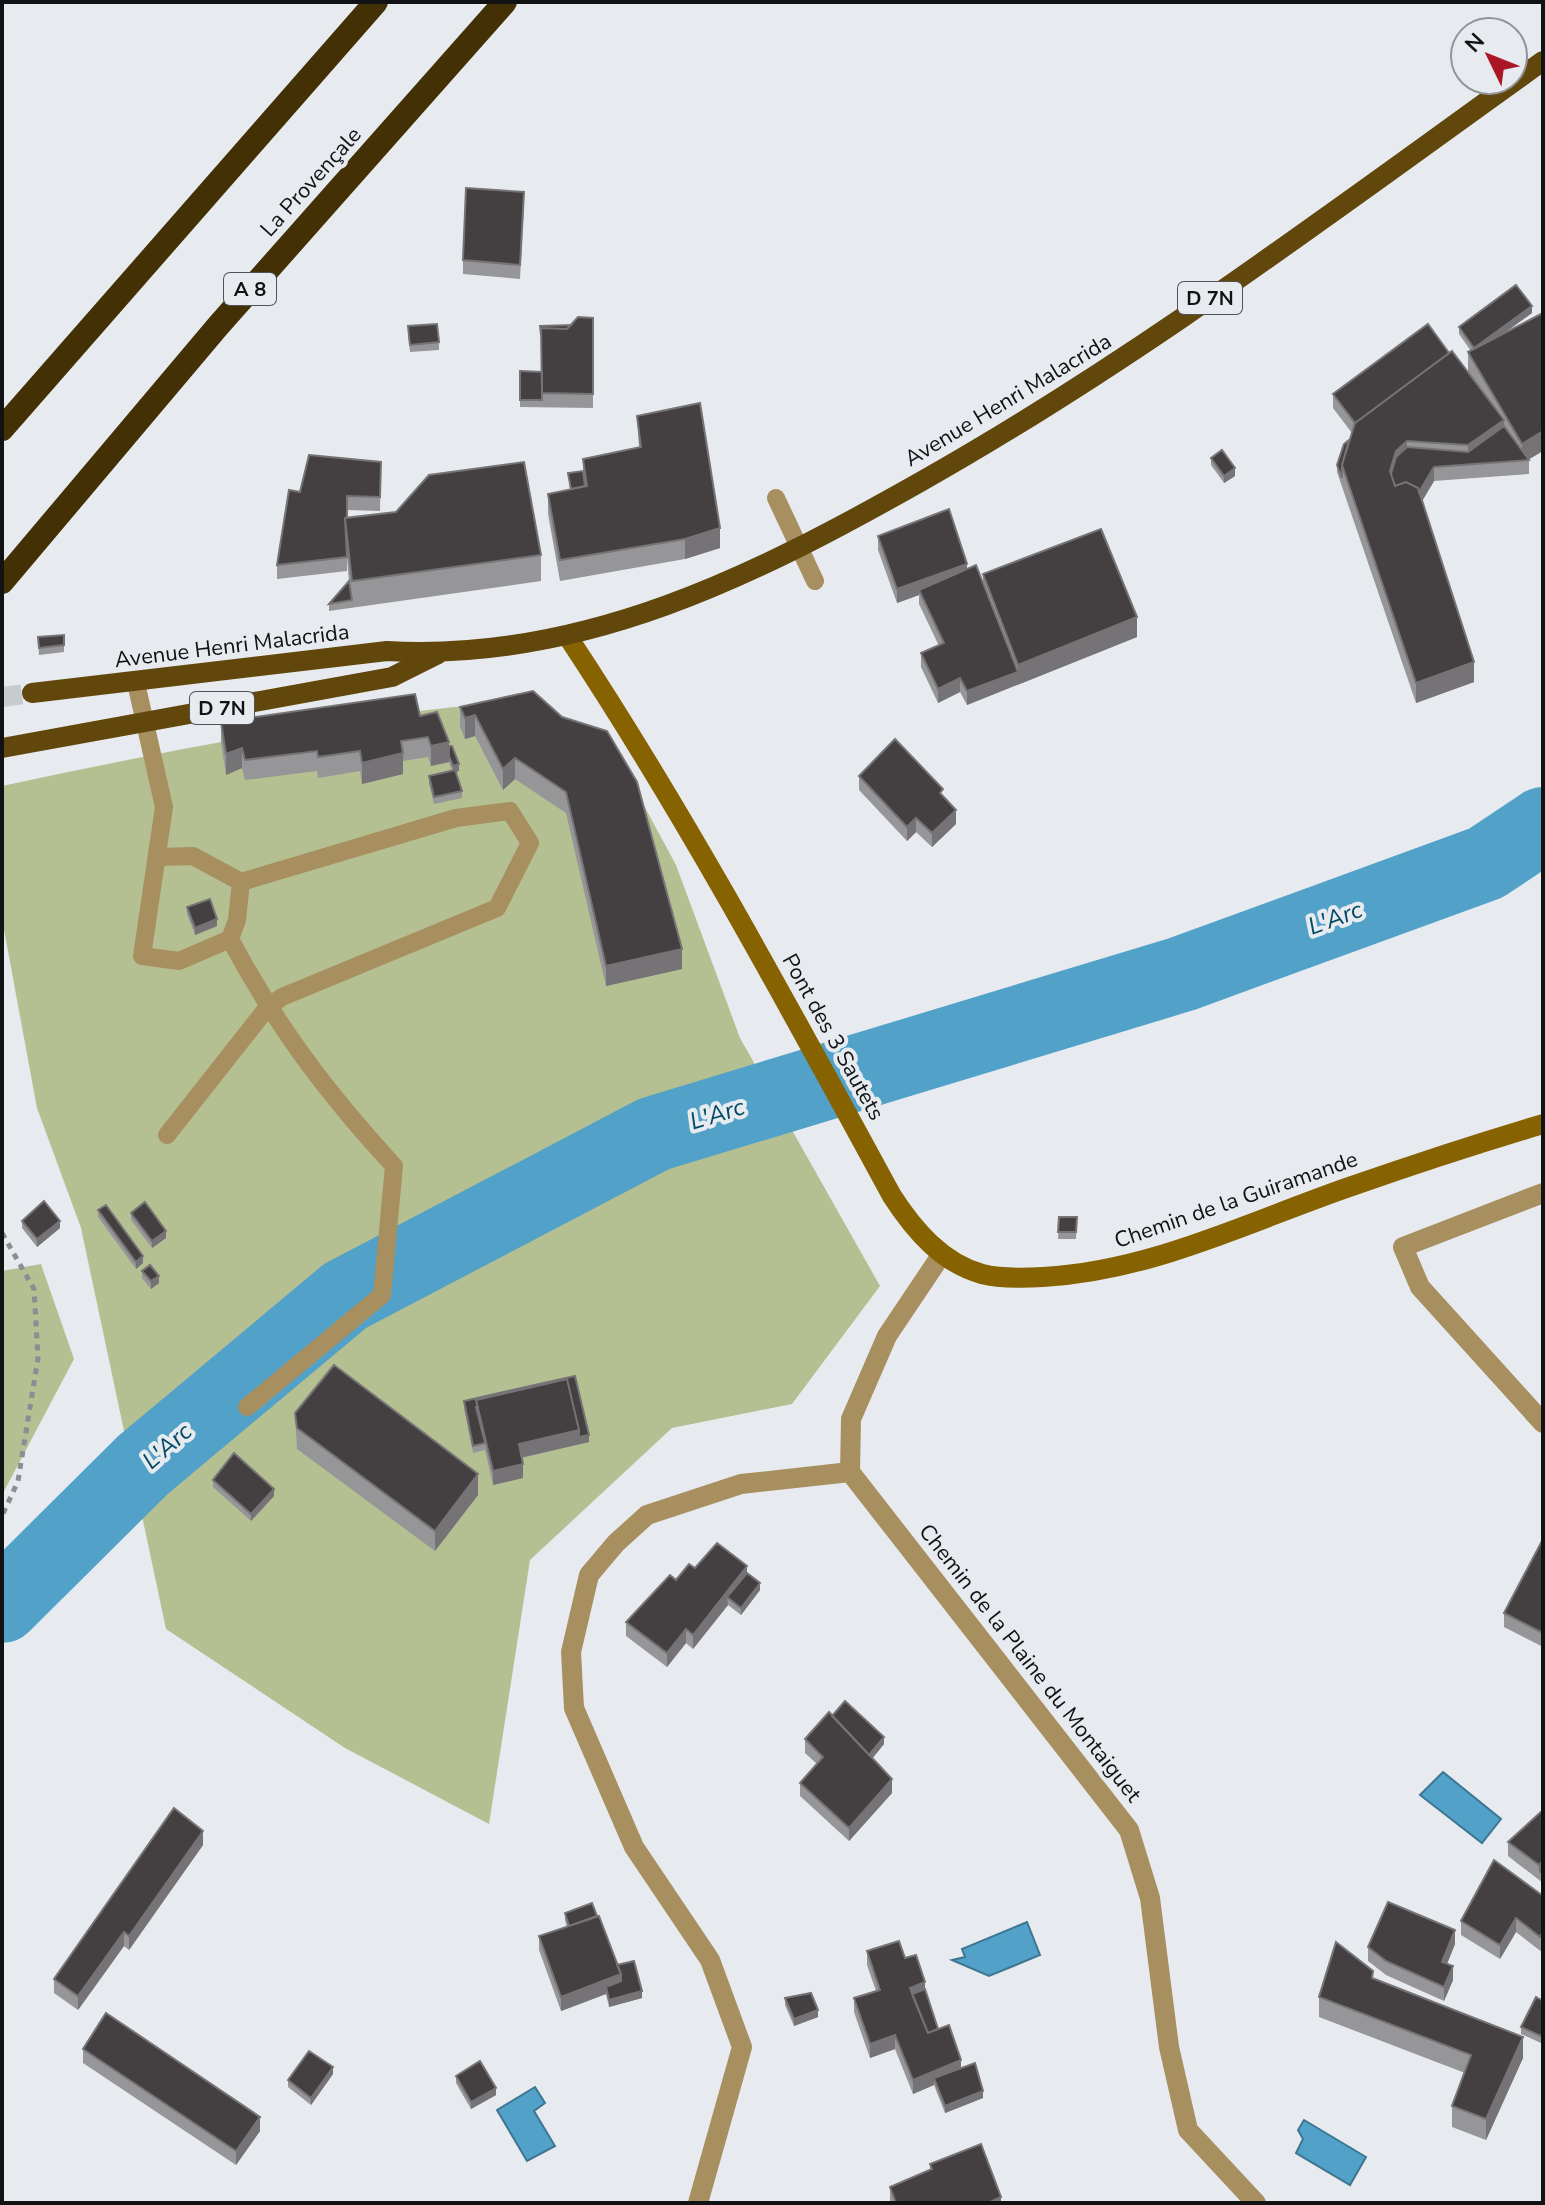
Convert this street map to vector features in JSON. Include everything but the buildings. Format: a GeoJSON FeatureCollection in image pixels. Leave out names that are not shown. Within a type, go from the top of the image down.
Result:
{"type":"FeatureCollection","features":[{"type":"Feature","properties":{"kind":"highway"},"geometry":{"type":"LineString","coordinates":[[2,429],[376,2]]}},
{"type":"Feature","properties":{"kind":"highway","name":"La Provençale"},"geometry":{"type":"LineString","coordinates":[[2,582],[218,326],[505,2]]}},
{"type":"Feature","properties":{"kind":"main road","name":"Avenue Henri Malacrida"},"geometry":{"type":"LineString","coordinates":[[32,693],[387,651],[438,654],[568,637],[651,613],[723,585],[800,548],[978,449],[1146,344],[1543,61]]}},
{"type":"Feature","properties":{"kind":"main road","name":"Avenue Henri Malacrida"},"geometry":{"type":"LineString","coordinates":[[2,748],[392,677],[438,654]]}},
{"type":"Feature","properties":{"kind":"street","name":"Pont des 3 Sautets"},"geometry":{"type":"LineString","coordinates":[[568,637],[732,902],[892,1196],[913,1228],[942,1254]]}},
{"type":"Feature","properties":{"kind":"street","name":"Chemin de la Guiramande"},"geometry":{"type":"LineString","coordinates":[[942,1254],[982,1274],[1026,1278],[1088,1274],[1157,1258],[1352,1186],[1543,1124]]}},
{"type":"Feature","properties":{"kind":"street"},"geometry":{"type":"LineString","coordinates":[[1543,1193],[1403,1247],[1420,1287],[1543,1423]]}},
{"type":"Feature","properties":{"kind":"street"},"geometry":{"type":"LineString","coordinates":[[698,2203],[742,2047],[710,1960],[634,1847],[574,1708],[571,1652],[589,1575],[616,1543],[647,1515],[741,1484],[850,1472],[851,1419],[887,1336],[942,1254]]}},
{"type":"Feature","properties":{"kind":"street","name":"Chemin de la Plaine du Montaiguet"},"geometry":{"type":"LineString","coordinates":[[850,1472],[1129,1830],[1150,1898],[1169,2047],[1188,2130],[1256,2203]]}},
{"type":"Feature","properties":{"kind":"lane"},"geometry":{"type":"LineString","coordinates":[[776,498],[815,581]]}},
{"type":"Feature","properties":{"kind":"lane"},"geometry":{"type":"LineString","coordinates":[[136,683],[164,807],[142,956],[179,961],[230,939],[237,920],[241,882]]}},
{"type":"Feature","properties":{"kind":"lane"},"geometry":{"type":"LineString","coordinates":[[159,857],[193,856],[241,882],[456,818],[510,811],[530,843],[497,908],[282,997],[267,1008],[167,1135]]}},
{"type":"Feature","properties":{"kind":"lane"},"geometry":{"type":"LineString","coordinates":[[230,939],[267,1008],[332,1099],[394,1166],[382,1295],[247,1407]]}},
{"type":"Feature","properties":{"kind":"path"},"geometry":{"type":"LineString","coordinates":[[2,1233],[34,1289],[38,1358],[18,1481],[2,1516]]}},
{"type":"Feature","properties":{"kind":"green space"},"geometry":{"type":"Polygon","coordinates":[[[525,700],[614,750],[676,865],[740,1038],[880,1286],[792,1404],[672,1428],[530,1560],[489,1824],[345,1748],[166,1629],[81,1228],[37,1108],[2,919],[2,786],[328,724],[525,700]]]}},
{"type":"Feature","properties":{"kind":"green space"},"geometry":{"type":"Polygon","coordinates":[[[41,1264],[74,1359],[2,1495],[2,1271],[41,1264]]]}},
{"type":"Feature","properties":{"kind":"water"},"geometry":{"type":"Polygon","coordinates":[[[1443,1772],[1501,1819],[1482,1843],[1420,1795],[1443,1772]]]}},
{"type":"Feature","properties":{"kind":"water"},"geometry":{"type":"Polygon","coordinates":[[[1027,1922],[1040,1955],[989,1976],[952,1960],[965,1957],[962,1949],[1027,1922]]]}},
{"type":"Feature","properties":{"kind":"water"},"geometry":{"type":"Polygon","coordinates":[[[535,2087],[545,2103],[534,2111],[555,2146],[527,2161],[497,2110],[535,2087]]]}},
{"type":"Feature","properties":{"kind":"water"},"geometry":{"type":"Polygon","coordinates":[[[1304,2120],[1366,2157],[1350,2185],[1296,2153],[1303,2139],[1298,2130],[1304,2120]]]}},
{"type":"Feature","properties":{"kind":"waterway","name":"L'Arc"},"geometry":{"type":"LineString","coordinates":[[2,1605],[143,1465],[345,1296],[654,1134],[1182,974],[1486,863],[1543,825]]}},
{"type":"Feature","properties":{"kind":"tunnel"},"geometry":{"type":"LineString","coordinates":[[2,697],[32,693]]}}]}
